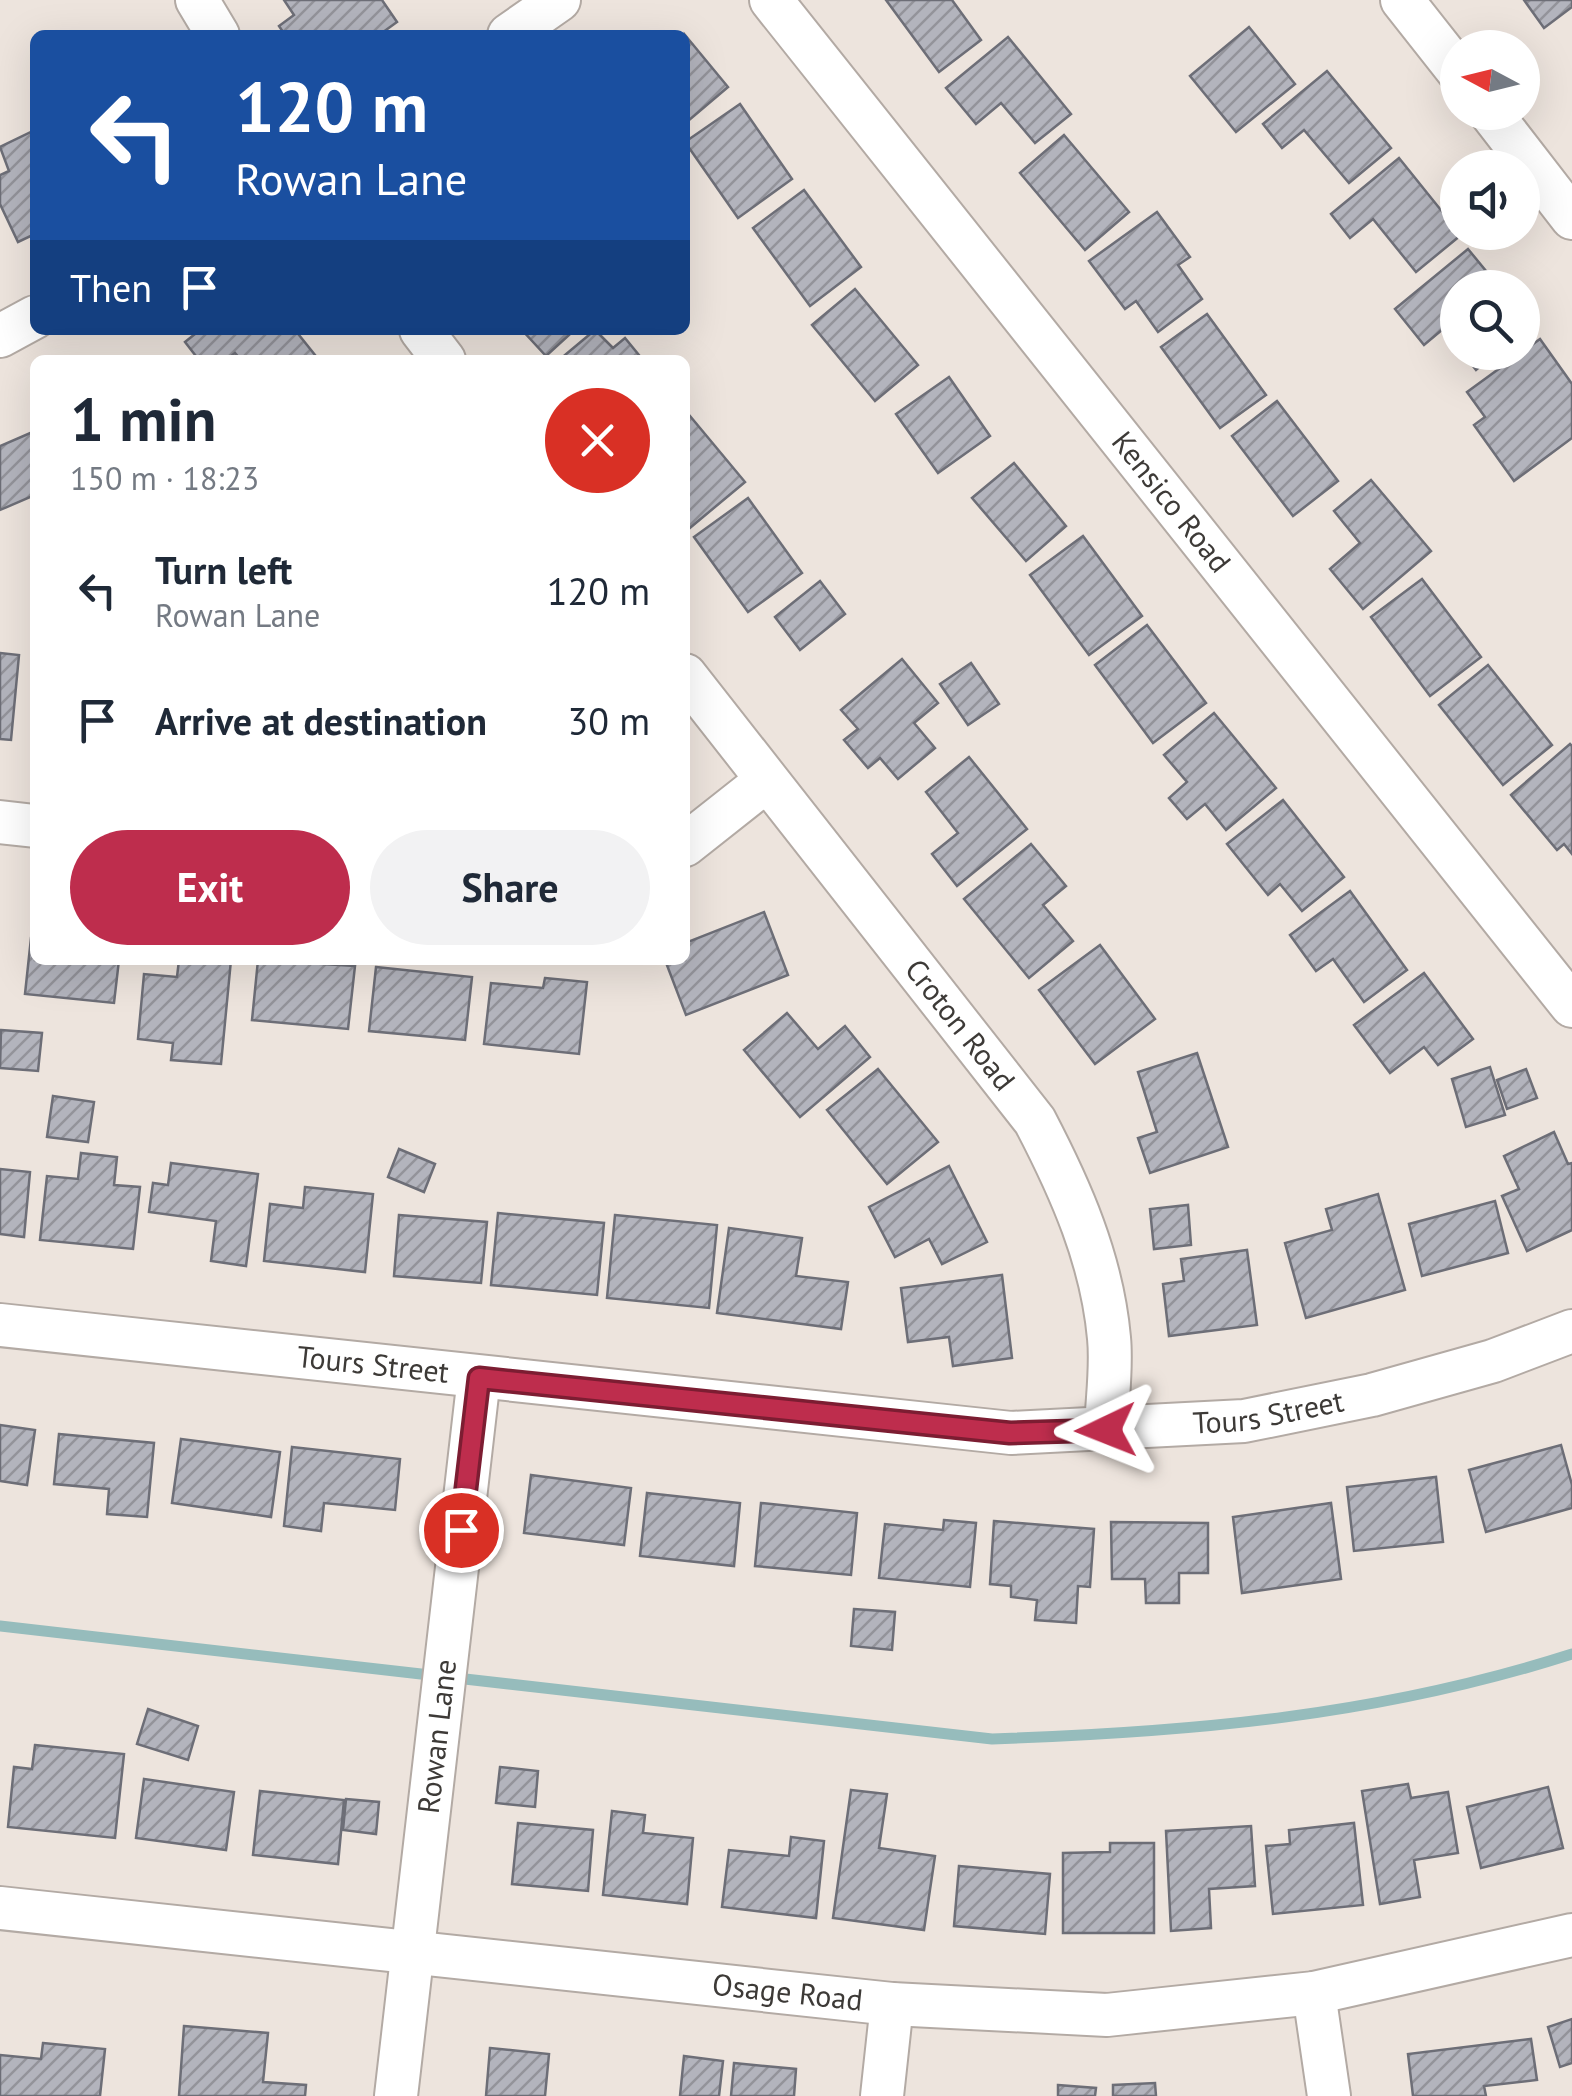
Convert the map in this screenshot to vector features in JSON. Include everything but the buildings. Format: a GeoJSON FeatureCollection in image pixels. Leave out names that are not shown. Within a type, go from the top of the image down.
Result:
{"type":"FeatureCollection","features":[{"type":"Feature","properties":{"kind":"street"},"geometry":{"type":"LineString","coordinates":[[196,0],[215,30]]}},
{"type":"Feature","properties":{"kind":"street"},"geometry":{"type":"LineString","coordinates":[[516,30],[559,0]]}},
{"type":"Feature","properties":{"kind":"street","name":"Kensico Road"},"geometry":{"type":"LineString","coordinates":[[772,0],[1572,1006]]}},
{"type":"Feature","properties":{"kind":"street"},"geometry":{"type":"LineString","coordinates":[[1402,0],[1440,48]]}},
{"type":"Feature","properties":{"kind":"street"},"geometry":{"type":"LineString","coordinates":[[1504,130],[1572,218]]}},
{"type":"Feature","properties":{"kind":"street"},"geometry":{"type":"LineString","coordinates":[[0,336],[30,320]]}},
{"type":"Feature","properties":{"kind":"street"},"geometry":{"type":"LineString","coordinates":[[425,335],[440,355]]}},
{"type":"Feature","properties":{"kind":"street","name":"Croton Road"},"geometry":{"type":"LineString","coordinates":[[690,681],[1035,1122],[1072,1193],[1097,1266],[1110,1340],[1106,1430]]}},
{"type":"Feature","properties":{"kind":"street"},"geometry":{"type":"LineString","coordinates":[[690,842],[766,781]]}},
{"type":"Feature","properties":{"kind":"street"},"geometry":{"type":"LineString","coordinates":[[0,822],[30,825]]}},
{"type":"Feature","properties":{"kind":"street","name":"Tours Street"},"geometry":{"type":"LineString","coordinates":[[0,1325],[1010,1433],[1244,1421],[1372,1395],[1572,1332]]}},
{"type":"Feature","properties":{"kind":"street","name":"Rowan Lane"},"geometry":{"type":"LineString","coordinates":[[396,2096],[479,1378]]}},
{"type":"Feature","properties":{"kind":"street","name":"Osage Road"},"geometry":{"type":"LineString","coordinates":[[0,1908],[892,2004],[1108,2016],[1314,1993],[1572,1935]]}},
{"type":"Feature","properties":{"kind":"street"},"geometry":{"type":"LineString","coordinates":[[1314,1993],[1329,2096]]}},
{"type":"Feature","properties":{"kind":"street"},"geometry":{"type":"LineString","coordinates":[[882,2096],[892,2004]]}},
{"type":"Feature","properties":{"kind":"waterway"},"geometry":{"type":"LineString","coordinates":[[0,1626],[992,1739],[1140,1731],[1285,1717],[1428,1692],[1572,1654]]}},
{"type":"Feature","properties":{"kind":"route"},"geometry":{"type":"LineString","coordinates":[[461,1530],[479,1378],[1010,1433],[1106,1430]]}}]}
